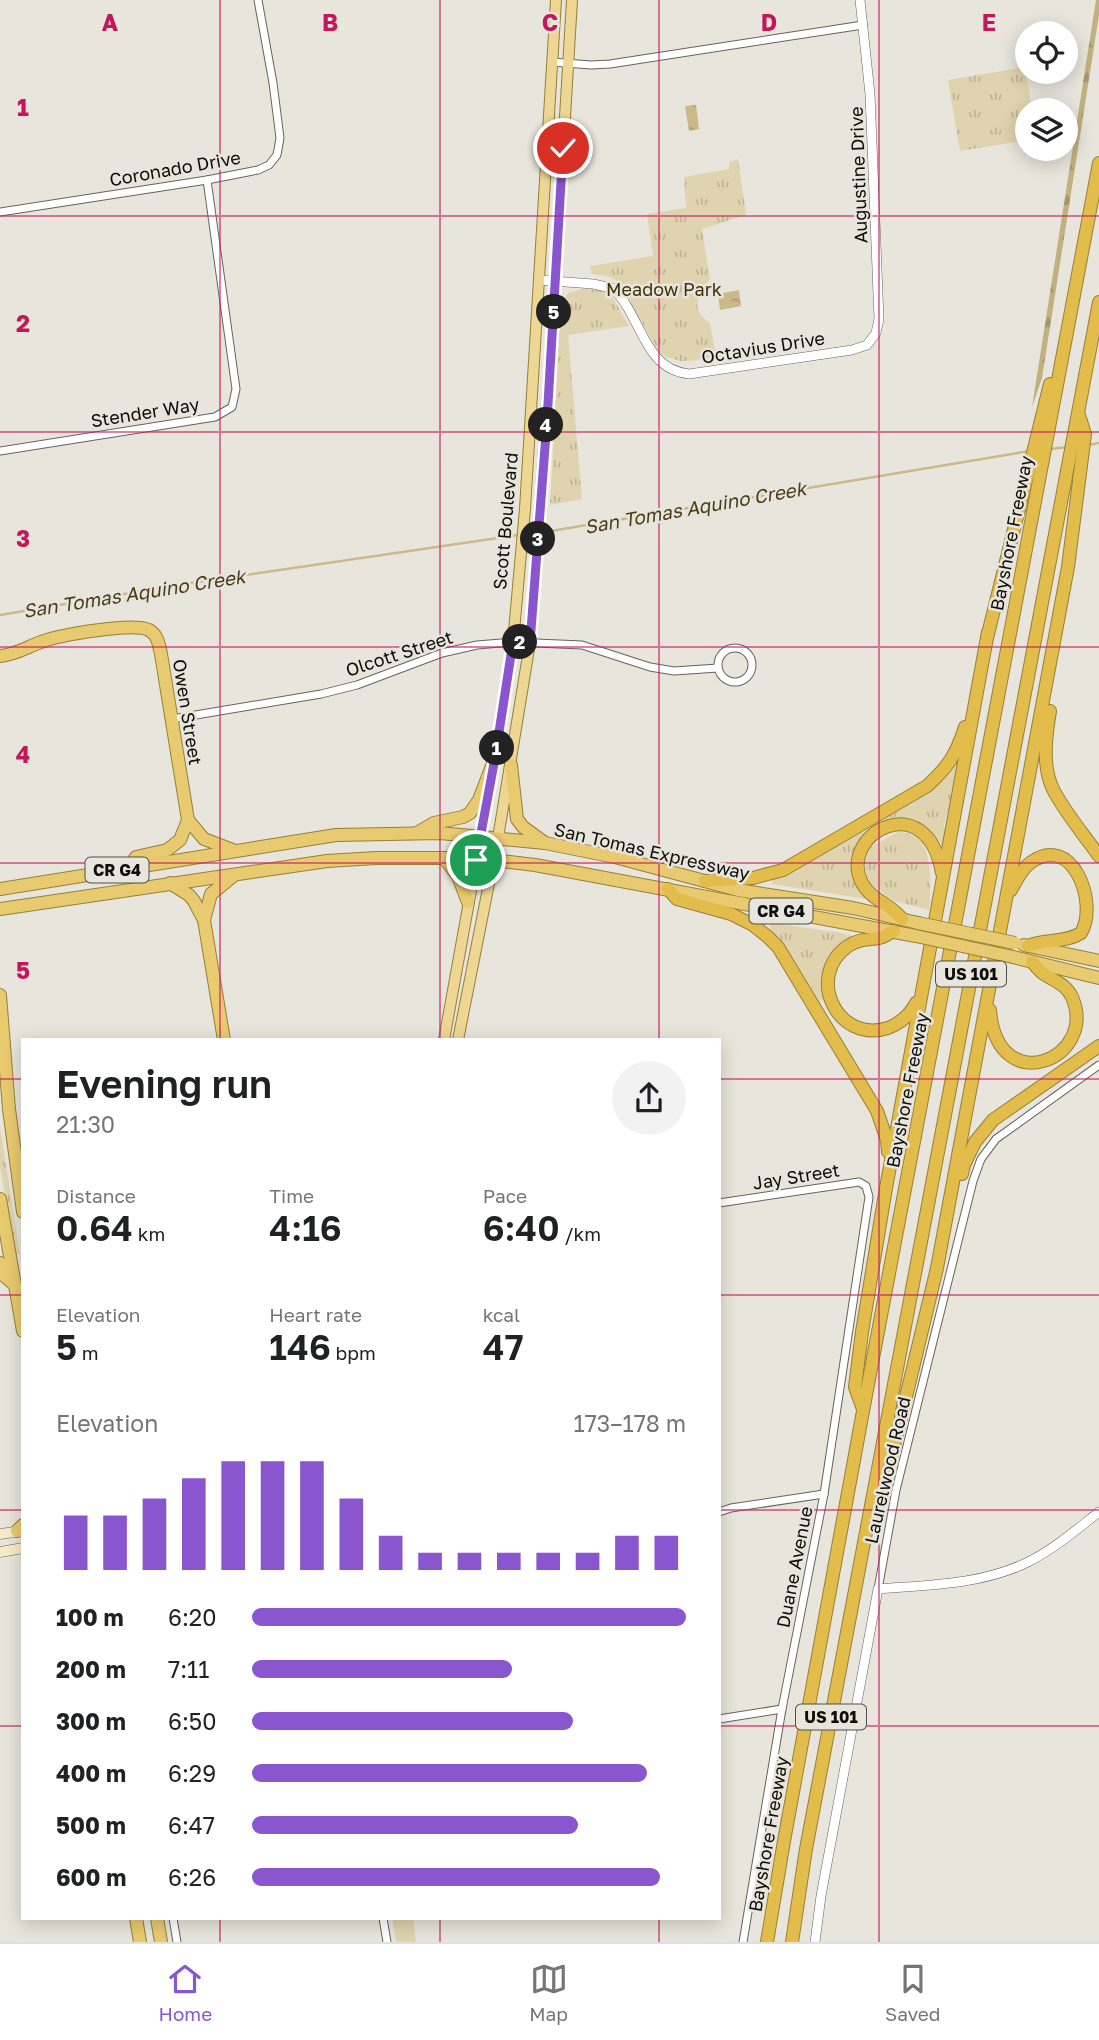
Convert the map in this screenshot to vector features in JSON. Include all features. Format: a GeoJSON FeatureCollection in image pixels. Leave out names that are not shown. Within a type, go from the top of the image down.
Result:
{"type":"FeatureCollection","features":[{"type":"Feature","properties":{"kind":"highway","name":"Bayshore Freeway"},"geometry":{"type":"LineString","coordinates":[[767,1942],[783,1841],[1035,468],[1063,352],[1099,163]]}},
{"type":"Feature","properties":{"kind":"highway","name":"US 101"},"geometry":{"type":"LineString","coordinates":[[792,1942],[806,1849],[876,1481],[1074,469],[1078,411],[1099,302]]}},
{"type":"Feature","properties":{"kind":"highway"},"geometry":{"type":"LineString","coordinates":[[705,881],[753,878],[783,870],[927,786],[945,770],[956,752],[964,730],[988,632],[1035,468]]}},
{"type":"Feature","properties":{"kind":"highway"},"geometry":{"type":"LineString","coordinates":[[1074,469],[1068,587],[1048,720],[1046,760],[1053,789],[1099,856]]}},
{"type":"Feature","properties":{"kind":"highway"},"geometry":{"type":"LineString","coordinates":[[876,1481],[889,1464],[937,1268],[1069,567]]}},
{"type":"Feature","properties":{"kind":"highway","name":"Owen Street"},"geometry":{"type":"LineString","coordinates":[[5,656],[56,638],[126,628],[149,630],[159,643],[188,820]]}},
{"type":"Feature","properties":{"kind":"highway"},"geometry":{"type":"LineString","coordinates":[[863,1410],[855,1387],[862,1332],[922,986],[944,881],[988,632]]}},
{"type":"Feature","properties":{"kind":"highway"},"geometry":{"type":"LineString","coordinates":[[0,666],[5,656]]}},
{"type":"Feature","properties":{"kind":"highway"},"geometry":{"type":"LineString","coordinates":[[416,833],[434,823],[470,813],[479,800],[495,758]]}},
{"type":"Feature","properties":{"kind":"highway"},"geometry":{"type":"LineString","coordinates":[[511,765],[517,819],[545,844]]}},
{"type":"Feature","properties":{"kind":"highway"},"geometry":{"type":"LineString","coordinates":[[188,820],[204,839],[234,850]]}},
{"type":"Feature","properties":{"kind":"highway"},"geometry":{"type":"LineString","coordinates":[[128,868],[136,858],[167,850],[180,840],[188,820]]}},
{"type":"Feature","properties":{"kind":"highway"},"geometry":{"type":"LineString","coordinates":[[902,919],[894,909],[867,891],[860,878],[859,856],[870,836],[880,829],[898,825],[925,833],[937,850],[944,881]]}},
{"type":"Feature","properties":{"kind":"highway","name":"San Tomas Expressway"},"geometry":{"type":"LineString","coordinates":[[0,889],[336,835],[416,833],[545,844],[615,857],[752,892],[853,908],[1022,945]]}},
{"type":"Feature","properties":{"kind":"highway"},"geometry":{"type":"LineString","coordinates":[[1006,900],[1024,869],[1044,857],[1061,857],[1076,862],[1093,883],[1097,902],[1095,913],[1086,928],[1074,936],[1022,945]]}},
{"type":"Feature","properties":{"kind":"highway","name":"San Tomas Expressway"},"geometry":{"type":"LineString","coordinates":[[0,909],[327,861],[376,858],[493,860],[668,889],[916,936],[1032,962]]}},
{"type":"Feature","properties":{"kind":"highway"},"geometry":{"type":"LineString","coordinates":[[444,858],[458,876],[468,902]]}},
{"type":"Feature","properties":{"kind":"highway"},"geometry":{"type":"LineString","coordinates":[[204,920],[211,894],[235,874]]}},
{"type":"Feature","properties":{"kind":"highway"},"geometry":{"type":"LineString","coordinates":[[170,883],[194,900],[204,920],[223,1038]]}},
{"type":"Feature","properties":{"kind":"highway"},"geometry":{"type":"LineString","coordinates":[[668,889],[677,899],[722,911],[753,925],[778,947],[880,1118],[887,1140],[886,1188]]}},
{"type":"Feature","properties":{"kind":"highway"},"geometry":{"type":"LineString","coordinates":[[894,932],[854,943],[839,954],[832,964],[828,978],[832,1006],[850,1024],[870,1031],[881,1030],[898,1024],[908,1015],[922,986]]}},
{"type":"Feature","properties":{"kind":"highway","name":"CR G4"},"geometry":{"type":"LineString","coordinates":[[1022,945],[1099,961]]}},
{"type":"Feature","properties":{"kind":"highway"},"geometry":{"type":"LineString","coordinates":[[990,989],[991,1023],[999,1046],[1013,1057],[1031,1062],[1042,1062],[1059,1055],[1070,1045],[1077,1030],[1076,1007],[1063,985],[1032,962]]}},
{"type":"Feature","properties":{"kind":"highway","name":"CR G4"},"geometry":{"type":"LineString","coordinates":[[1032,962],[1099,978]]}},
{"type":"Feature","properties":{"kind":"highway"},"geometry":{"type":"LineString","coordinates":[[0,995],[9,1109],[21,1190]]}},
{"type":"Feature","properties":{"kind":"highway"},"geometry":{"type":"LineString","coordinates":[[937,1268],[944,1252],[964,1164],[975,1142],[993,1120],[1099,1046]]}},
{"type":"Feature","properties":{"kind":"highway"},"geometry":{"type":"LineString","coordinates":[[9,1109],[21,1129]]}},
{"type":"Feature","properties":{"kind":"highway"},"geometry":{"type":"LineString","coordinates":[[0,1199],[21,1321]]}},
{"type":"Feature","properties":{"kind":"highway"},"geometry":{"type":"LineString","coordinates":[[0,1263],[3,1275],[14,1284]]}},
{"type":"Feature","properties":{"kind":"highway"},"geometry":{"type":"LineString","coordinates":[[136,1920],[140,1942]]}},
{"type":"Feature","properties":{"kind":"highway"},"geometry":{"type":"LineString","coordinates":[[157,1920],[161,1942]]}},
{"type":"Feature","properties":{"kind":"main road","name":"Scott Boulevard"},"geometry":{"type":"LineString","coordinates":[[444,1038],[513,642],[525,509],[556,0]]}},
{"type":"Feature","properties":{"kind":"main road","name":"Scott Boulevard"},"geometry":{"type":"LineString","coordinates":[[458,1038],[498,838],[530,643],[556,281],[572,0]]}},
{"type":"Feature","properties":{"kind":"main road"},"geometry":{"type":"LineString","coordinates":[[0,1534],[21,1529]]}},
{"type":"Feature","properties":{"kind":"main road"},"geometry":{"type":"LineString","coordinates":[[0,1552],[21,1548]]}},
{"type":"Feature","properties":{"kind":"street","name":"Coronado Drive"},"geometry":{"type":"LineString","coordinates":[[0,212],[207,180],[265,167],[274,160],[279,150],[280,138],[258,0]]}},
{"type":"Feature","properties":{"kind":"street","name":"Augustine Drive"},"geometry":{"type":"LineString","coordinates":[[860,0],[872,116],[878,318],[876,333],[867,345]]}},
{"type":"Feature","properties":{"kind":"street"},"geometry":{"type":"LineString","coordinates":[[552,62],[610,65],[863,24]]}},
{"type":"Feature","properties":{"kind":"street","name":"Stender Way"},"geometry":{"type":"LineString","coordinates":[[0,451],[215,417],[232,407],[236,389],[207,180]]}},
{"type":"Feature","properties":{"kind":"street","name":"Octavius Drive"},"geometry":{"type":"LineString","coordinates":[[539,280],[605,285],[612,288],[626,306],[652,354],[667,368],[681,373],[743,367],[867,345]]}},
{"type":"Feature","properties":{"kind":"street","name":"Olcott Street"},"geometry":{"type":"LineString","coordinates":[[172,719],[325,693],[357,685],[442,653],[477,645],[513,642],[582,645],[650,667],[674,671],[718,668]]}},
{"type":"Feature","properties":{"kind":"street","name":"Olcott Street"},"geometry":{"type":"LineString","coordinates":[[733,648],[748,653],[753,664],[746,679],[735,683],[724,678],[718,668],[720,657],[733,648]]}},
{"type":"Feature","properties":{"kind":"street","name":"Laurelwood Road"},"geometry":{"type":"LineString","coordinates":[[815,1942],[821,1896],[896,1490],[973,1181],[981,1159],[996,1139],[1099,1065]]}},
{"type":"Feature","properties":{"kind":"street","name":"Jay Street"},"geometry":{"type":"LineString","coordinates":[[721,1203],[859,1182],[866,1186],[869,1197]]}},
{"type":"Feature","properties":{"kind":"street","name":"Duane Avenue"},"geometry":{"type":"LineString","coordinates":[[743,1942],[782,1709],[824,1494],[869,1197]]}},
{"type":"Feature","properties":{"kind":"street"},"geometry":{"type":"LineString","coordinates":[[721,1511],[824,1494]]}},
{"type":"Feature","properties":{"kind":"street"},"geometry":{"type":"LineString","coordinates":[[878,1589],[973,1580],[1000,1574],[1052,1548],[1099,1512]]}},
{"type":"Feature","properties":{"kind":"street"},"geometry":{"type":"LineString","coordinates":[[721,1719],[782,1709]]}},
{"type":"Feature","properties":{"kind":"street"},"geometry":{"type":"LineString","coordinates":[[173,1920],[177,1942]]}},
{"type":"Feature","properties":{"kind":"street"},"geometry":{"type":"LineString","coordinates":[[383,1920],[387,1942]]}},
{"type":"Feature","properties":{"kind":"green space"},"geometry":{"type":"Polygon","coordinates":[[[1096,0],[1099,0],[1078,149],[1078,114],[1096,0]]]}},
{"type":"Feature","properties":{"kind":"green space"},"geometry":{"type":"Polygon","coordinates":[[[1015,69],[1015,84],[1028,84],[1030,98],[1015,98],[1015,142],[960,151],[948,80],[1015,69]]]}},
{"type":"Feature","properties":{"kind":"green space","name":"Meadow Park"},"geometry":{"type":"Polygon","coordinates":[[[738,159],[746,215],[702,229],[710,279],[699,297],[698,307],[699,313],[710,323],[716,357],[680,361],[667,357],[659,353],[616,280],[592,274],[590,266],[653,256],[647,214],[686,208],[684,177],[729,169],[729,162],[738,159]]]}},
{"type":"Feature","properties":{"kind":"green space"},"geometry":{"type":"Polygon","coordinates":[[[1071,161],[1076,161],[1042,378],[1032,407],[1071,161]]]}},
{"type":"Feature","properties":{"kind":"green space"},"geometry":{"type":"Polygon","coordinates":[[[581,289],[604,290],[613,298],[629,326],[568,335],[582,499],[550,505],[561,302],[568,293],[581,289]]]}},
{"type":"Feature","properties":{"kind":"green space"},"geometry":{"type":"Polygon","coordinates":[[[954,758],[961,760],[952,806],[946,815],[944,827],[947,835],[944,848],[927,829],[886,821],[884,817],[954,758]]]}},
{"type":"Feature","properties":{"kind":"green space"},"geometry":{"type":"Polygon","coordinates":[[[858,829],[865,834],[855,849],[853,876],[855,884],[866,899],[772,884],[771,877],[858,829]]]}},
{"type":"Feature","properties":{"kind":"green space"},"geometry":{"type":"Polygon","coordinates":[[[899,832],[919,839],[926,851],[930,876],[929,910],[894,901],[878,889],[875,890],[869,880],[866,864],[871,847],[899,832]]]}},
{"type":"Feature","properties":{"kind":"green space"},"geometry":{"type":"Polygon","coordinates":[[[771,923],[856,937],[824,975],[822,983],[825,998],[820,1002],[791,956],[769,930],[771,923]]]}},
{"type":"Feature","properties":{"kind":"green space"},"geometry":{"type":"Polygon","coordinates":[[[0,1127],[20,1254],[15,1254],[0,1167],[0,1127]]]}},
{"type":"Feature","properties":{"kind":"green space"},"geometry":{"type":"Polygon","coordinates":[[[392,1920],[413,1920],[416,1942],[396,1942],[392,1920]]]}},
{"type":"Feature","properties":{"kind":"water"},"geometry":{"type":"Polygon","coordinates":[[[696,105],[699,129],[689,131],[685,106],[696,105]]]}},
{"type":"Feature","properties":{"kind":"water"},"geometry":{"type":"Polygon","coordinates":[[[739,290],[741,306],[720,310],[718,294],[739,290]]]}},
{"type":"Feature","properties":{"kind":"waterway","name":"San Tomas Aquino Creek"},"geometry":{"type":"LineString","coordinates":[[1089,445],[1099,443]]}},
{"type":"Feature","properties":{"kind":"waterway","name":"San Tomas Aquino Creek"},"geometry":{"type":"LineString","coordinates":[[1050,449],[1068,447]]}},
{"type":"Feature","properties":{"kind":"waterway","name":"San Tomas Aquino Creek"},"geometry":{"type":"LineString","coordinates":[[539,533],[1030,451]]}},
{"type":"Feature","properties":{"kind":"waterway","name":"San Tomas Aquino Creek"},"geometry":{"type":"LineString","coordinates":[[0,615],[184,584],[519,535]]}},
{"type":"Feature","properties":{"kind":"route"},"geometry":{"type":"LineString","coordinates":[[476,860],[513,642],[530,643],[547,421],[563,148]]}}]}
